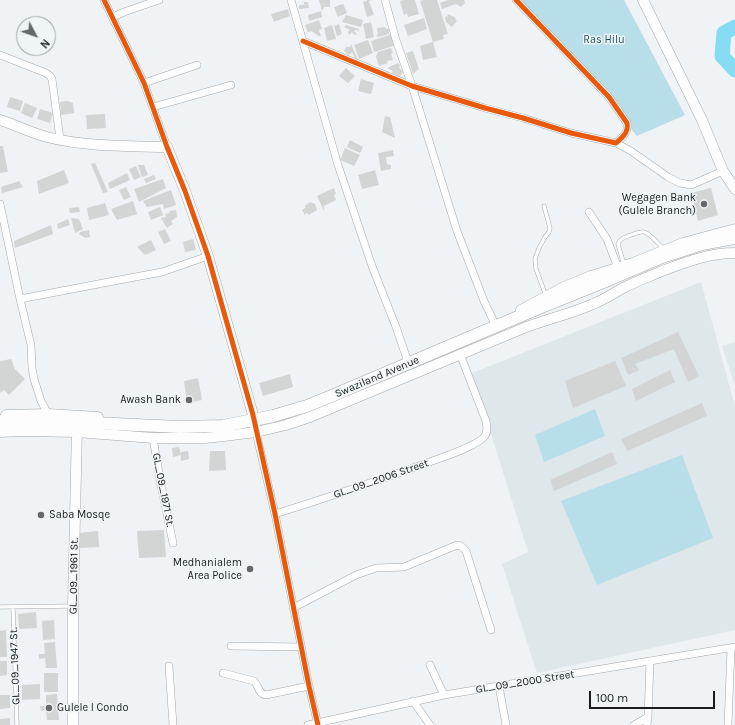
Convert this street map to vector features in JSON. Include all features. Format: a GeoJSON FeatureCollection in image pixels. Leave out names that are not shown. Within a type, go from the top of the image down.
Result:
{"type":"FeatureCollection","features":[{"type":"Feature","properties":{"kind":"main road"},"geometry":{"type":"LineString","coordinates":[[643,0],[702,120],[723,171],[735,189]]}},
{"type":"Feature","properties":{"kind":"main road"},"geometry":{"type":"LineString","coordinates":[[0,120],[46,137],[76,143],[94,145],[167,147],[185,191],[208,256],[254,423]]}},
{"type":"Feature","properties":{"kind":"main road"},"geometry":{"type":"LineString","coordinates":[[0,415],[48,414],[77,424],[153,438],[205,438],[254,423],[272,411],[299,403],[407,359],[494,322],[575,282],[621,267],[683,243],[735,229]]}},
{"type":"Feature","properties":{"kind":"main road","name":"Swaziland Avenue"},"geometry":{"type":"LineString","coordinates":[[254,423],[307,406],[662,257],[702,244],[735,238]]}},
{"type":"Feature","properties":{"kind":"main road","name":"Swaziland Avenue"},"geometry":{"type":"LineString","coordinates":[[0,421],[51,420],[77,424],[180,432],[214,432],[302,413],[668,260],[704,248],[735,245]]}},
{"type":"Feature","properties":{"kind":"main road"},"geometry":{"type":"LineString","coordinates":[[254,423],[286,425],[310,418],[542,321],[594,304],[641,279],[679,264],[715,254],[735,253]]}},
{"type":"Feature","properties":{"kind":"main road"},"geometry":{"type":"LineString","coordinates":[[0,432],[24,431],[77,424]]}},
{"type":"Feature","properties":{"kind":"main road","name":"Swaziland Avenue"},"geometry":{"type":"LineString","coordinates":[[0,426],[77,424]]}},
{"type":"Feature","properties":{"kind":"main road","name":"GL_09_1961 St."},"geometry":{"type":"LineString","coordinates":[[73,725],[73,606],[77,424]]}},
{"type":"Feature","properties":{"kind":"street"},"geometry":{"type":"LineString","coordinates":[[104,0],[144,83],[167,147]]}},
{"type":"Feature","properties":{"kind":"street"},"geometry":{"type":"LineString","coordinates":[[113,17],[159,0]]}},
{"type":"Feature","properties":{"kind":"street"},"geometry":{"type":"LineString","coordinates":[[291,0],[338,165],[372,266],[407,359]]}},
{"type":"Feature","properties":{"kind":"street"},"geometry":{"type":"LineString","coordinates":[[385,0],[396,40],[458,231],[484,301],[494,322]]}},
{"type":"Feature","properties":{"kind":"street"},"geometry":{"type":"LineString","coordinates":[[516,0],[609,97],[627,124],[628,128],[627,132],[616,143]]}},
{"type":"Feature","properties":{"kind":"street"},"geometry":{"type":"LineString","coordinates":[[303,41],[412,86],[571,133],[616,143],[631,151],[668,177],[680,183],[691,185],[723,171]]}},
{"type":"Feature","properties":{"kind":"street"},"geometry":{"type":"LineString","coordinates":[[0,55],[46,73],[50,76],[52,80],[60,139]]}},
{"type":"Feature","properties":{"kind":"street"},"geometry":{"type":"LineString","coordinates":[[144,83],[197,65]]}},
{"type":"Feature","properties":{"kind":"street"},"geometry":{"type":"LineString","coordinates":[[153,108],[231,85]]}},
{"type":"Feature","properties":{"kind":"street"},"geometry":{"type":"LineString","coordinates":[[0,204],[31,345],[34,379],[41,401],[48,414]]}},
{"type":"Feature","properties":{"kind":"street"},"geometry":{"type":"LineString","coordinates":[[589,212],[607,239],[621,267]]}},
{"type":"Feature","properties":{"kind":"street"},"geometry":{"type":"LineString","coordinates":[[20,299],[162,272],[208,256]]}},
{"type":"Feature","properties":{"kind":"street","name":"GL_09_2006 Street"},"geometry":{"type":"LineString","coordinates":[[274,514],[330,497],[452,454],[480,441],[485,436],[487,430],[486,421],[460,354]]}},
{"type":"Feature","properties":{"kind":"street"},"geometry":{"type":"LineString","coordinates":[[254,423],[317,724]]}},
{"type":"Feature","properties":{"kind":"street","name":"GL_09_1971 St."},"geometry":{"type":"LineString","coordinates":[[153,438],[173,543]]}},
{"type":"Feature","properties":{"kind":"street"},"geometry":{"type":"LineString","coordinates":[[293,608],[356,575],[376,568],[404,567],[457,545],[461,546],[466,551],[491,630]]}},
{"type":"Feature","properties":{"kind":"street"},"geometry":{"type":"LineString","coordinates":[[231,646],[300,647]]}},
{"type":"Feature","properties":{"kind":"street"},"geometry":{"type":"LineString","coordinates":[[728,725],[733,647]]}},
{"type":"Feature","properties":{"kind":"street","name":"GL_09_2000 Street"},"geometry":{"type":"LineString","coordinates":[[309,725],[444,695],[733,647]]}},
{"type":"Feature","properties":{"kind":"street"},"geometry":{"type":"LineString","coordinates":[[647,725],[650,661]]}},
{"type":"Feature","properties":{"kind":"street"},"geometry":{"type":"LineString","coordinates":[[169,666],[173,725]]}},
{"type":"Feature","properties":{"kind":"street"},"geometry":{"type":"LineString","coordinates":[[430,666],[444,695]]}},
{"type":"Feature","properties":{"kind":"street"},"geometry":{"type":"LineString","coordinates":[[223,673],[254,681],[262,694],[266,695],[308,686]]}},
{"type":"Feature","properties":{"kind":"street"},"geometry":{"type":"LineString","coordinates":[[498,686],[506,725]]}},
{"type":"Feature","properties":{"kind":"street"},"geometry":{"type":"LineString","coordinates":[[413,701],[430,725]]}},
{"type":"Feature","properties":{"kind":"street"},"geometry":{"type":"LineString","coordinates":[[634,725],[648,717]]}},
{"type":"Feature","properties":{"kind":"lane"},"geometry":{"type":"LineString","coordinates":[[544,206],[550,228],[535,259],[536,269],[546,296]]}},
{"type":"Feature","properties":{"kind":"lane"},"geometry":{"type":"LineString","coordinates":[[621,267],[618,244],[622,238],[639,232],[644,232],[649,234],[664,250]]}},
{"type":"Feature","properties":{"kind":"lane"},"geometry":{"type":"LineString","coordinates":[[0,607],[73,606]]}},
{"type":"Feature","properties":{"kind":"lane","name":"GL_09_1947 St."},"geometry":{"type":"LineString","coordinates":[[13,607],[17,725]]}},
{"type":"Feature","properties":{"kind":"shaded area"},"geometry":{"type":"Polygon","coordinates":[[[701,282],[735,406],[735,630],[537,673],[502,564],[528,552],[472,373],[701,282]]]}},
{"type":"Feature","properties":{"kind":"shaded area"},"geometry":{"type":"Polygon","coordinates":[[[735,342],[735,386],[722,346],[735,342]]]}},
{"type":"Feature","properties":{"kind":"green space","name":"Ras Hilu"},"geometry":{"type":"Polygon","coordinates":[[[521,0],[624,0],[685,115],[637,136],[521,0]]]}},
{"type":"Feature","properties":{"kind":"green space"},"geometry":{"type":"Polygon","coordinates":[[[595,409],[605,436],[544,462],[535,435],[595,409]]]}},
{"type":"Feature","properties":{"kind":"green space"},"geometry":{"type":"Polygon","coordinates":[[[682,455],[713,538],[597,585],[561,501],[682,455]]]}},
{"type":"Feature","properties":{"kind":"building"},"geometry":{"type":"Polygon","coordinates":[[[319,0],[330,0],[330,7],[324,7],[322,11],[319,0]]]}},
{"type":"Feature","properties":{"kind":"building"},"geometry":{"type":"Polygon","coordinates":[[[372,0],[369,1],[374,15],[367,17],[363,2],[372,0]]]}},
{"type":"Feature","properties":{"kind":"building"},"geometry":{"type":"Polygon","coordinates":[[[415,0],[419,14],[408,17],[407,13],[404,15],[400,1],[415,0]]]}},
{"type":"Feature","properties":{"kind":"building"},"geometry":{"type":"Polygon","coordinates":[[[437,0],[448,34],[443,35],[444,39],[433,42],[420,1],[437,0]]]}},
{"type":"Feature","properties":{"kind":"building"},"geometry":{"type":"Polygon","coordinates":[[[448,0],[464,0],[465,3],[461,7],[456,4],[442,9],[440,3],[448,0]]]}},
{"type":"Feature","properties":{"kind":"building"},"geometry":{"type":"Polygon","coordinates":[[[304,2],[308,2],[309,8],[299,9],[299,5],[304,5],[304,2]]]}},
{"type":"Feature","properties":{"kind":"building"},"geometry":{"type":"Polygon","coordinates":[[[343,4],[347,13],[338,17],[334,7],[343,4]]]}},
{"type":"Feature","properties":{"kind":"building"},"geometry":{"type":"Polygon","coordinates":[[[288,9],[290,16],[274,22],[271,14],[288,9]]]}},
{"type":"Feature","properties":{"kind":"building"},"geometry":{"type":"Polygon","coordinates":[[[321,11],[322,17],[309,21],[308,15],[321,11]]]}},
{"type":"Feature","properties":{"kind":"building"},"geometry":{"type":"Polygon","coordinates":[[[448,14],[456,18],[455,19],[457,21],[452,27],[446,22],[445,17],[448,16],[448,14]]]}},
{"type":"Feature","properties":{"kind":"building"},"geometry":{"type":"Polygon","coordinates":[[[346,15],[363,20],[361,27],[342,22],[346,15]]]}},
{"type":"Feature","properties":{"kind":"building"},"geometry":{"type":"Polygon","coordinates":[[[424,18],[427,29],[408,36],[404,25],[424,18]]]}},
{"type":"Feature","properties":{"kind":"building"},"geometry":{"type":"Polygon","coordinates":[[[319,20],[322,29],[319,30],[321,36],[311,31],[308,33],[305,25],[319,20]]]}},
{"type":"Feature","properties":{"kind":"building"},"geometry":{"type":"Polygon","coordinates":[[[371,22],[374,37],[366,39],[363,24],[371,22]]]}},
{"type":"Feature","properties":{"kind":"building"},"geometry":{"type":"Polygon","coordinates":[[[339,24],[342,34],[337,36],[334,26],[339,24]]]}},
{"type":"Feature","properties":{"kind":"building"},"geometry":{"type":"Polygon","coordinates":[[[332,25],[336,39],[327,41],[324,28],[332,25]]]}},
{"type":"Feature","properties":{"kind":"building"},"geometry":{"type":"Polygon","coordinates":[[[346,25],[359,29],[359,31],[354,31],[357,34],[355,35],[352,32],[349,35],[348,32],[350,30],[344,27],[346,25]]]}},
{"type":"Feature","properties":{"kind":"building"},"geometry":{"type":"Polygon","coordinates":[[[385,27],[386,29],[389,29],[389,34],[378,37],[376,35],[378,35],[377,28],[385,27]]]}},
{"type":"Feature","properties":{"kind":"building"},"geometry":{"type":"Polygon","coordinates":[[[393,34],[396,45],[374,52],[371,41],[393,34]]]}},
{"type":"Feature","properties":{"kind":"building"},"geometry":{"type":"Polygon","coordinates":[[[368,40],[373,53],[359,59],[354,45],[368,40]]]}},
{"type":"Feature","properties":{"kind":"building"},"geometry":{"type":"Polygon","coordinates":[[[433,42],[437,57],[423,60],[420,46],[433,42]]]}},
{"type":"Feature","properties":{"kind":"building"},"geometry":{"type":"Polygon","coordinates":[[[351,44],[358,60],[356,60],[352,52],[349,55],[344,51],[346,47],[350,47],[351,44]]]}},
{"type":"Feature","properties":{"kind":"building"},"geometry":{"type":"Polygon","coordinates":[[[391,48],[393,60],[387,61],[388,63],[379,66],[376,56],[378,52],[391,48]]]}},
{"type":"Feature","properties":{"kind":"building"},"geometry":{"type":"Polygon","coordinates":[[[413,51],[419,69],[413,74],[406,53],[413,51]]]}},
{"type":"Feature","properties":{"kind":"building"},"geometry":{"type":"Polygon","coordinates":[[[398,63],[400,65],[399,68],[403,71],[400,77],[392,73],[393,71],[387,68],[398,63]]]}},
{"type":"Feature","properties":{"kind":"building"},"geometry":{"type":"Polygon","coordinates":[[[346,68],[355,76],[348,83],[339,76],[346,68]]]}},
{"type":"Feature","properties":{"kind":"building"},"geometry":{"type":"Polygon","coordinates":[[[361,79],[374,83],[371,94],[358,91],[361,79]]]}},
{"type":"Feature","properties":{"kind":"building"},"geometry":{"type":"Polygon","coordinates":[[[10,97],[23,101],[20,111],[7,107],[10,97]]]}},
{"type":"Feature","properties":{"kind":"building"},"geometry":{"type":"Polygon","coordinates":[[[67,101],[73,103],[74,113],[61,115],[60,102],[67,101]]]}},
{"type":"Feature","properties":{"kind":"building"},"geometry":{"type":"Polygon","coordinates":[[[25,103],[37,108],[32,118],[21,113],[25,103]]]}},
{"type":"Feature","properties":{"kind":"building"},"geometry":{"type":"Polygon","coordinates":[[[40,109],[53,113],[50,123],[37,119],[40,109]]]}},
{"type":"Feature","properties":{"kind":"building"},"geometry":{"type":"Polygon","coordinates":[[[105,114],[106,128],[87,129],[86,115],[105,114]]]}},
{"type":"Feature","properties":{"kind":"building"},"geometry":{"type":"Polygon","coordinates":[[[385,116],[390,117],[395,138],[382,132],[385,116]]]}},
{"type":"Feature","properties":{"kind":"building"},"geometry":{"type":"Polygon","coordinates":[[[350,140],[363,147],[360,153],[347,147],[350,140]]]}},
{"type":"Feature","properties":{"kind":"building"},"geometry":{"type":"Polygon","coordinates":[[[0,146],[3,146],[8,172],[0,173],[0,146]]]}},
{"type":"Feature","properties":{"kind":"building"},"geometry":{"type":"Polygon","coordinates":[[[345,148],[360,155],[354,166],[340,160],[345,148]]]}},
{"type":"Feature","properties":{"kind":"building"},"geometry":{"type":"Polygon","coordinates":[[[393,150],[394,156],[386,157],[387,164],[391,165],[391,169],[381,171],[378,153],[393,150]]]}},
{"type":"Feature","properties":{"kind":"building"},"geometry":{"type":"Polygon","coordinates":[[[95,163],[108,192],[103,193],[91,164],[95,163]]]}},
{"type":"Feature","properties":{"kind":"building"},"geometry":{"type":"Polygon","coordinates":[[[138,165],[144,165],[148,175],[142,177],[138,165]]]}},
{"type":"Feature","properties":{"kind":"building"},"geometry":{"type":"Polygon","coordinates":[[[136,166],[141,177],[134,180],[129,169],[136,166]]]}},
{"type":"Feature","properties":{"kind":"building"},"geometry":{"type":"Polygon","coordinates":[[[64,170],[69,183],[39,194],[37,181],[64,170]]]}},
{"type":"Feature","properties":{"kind":"building"},"geometry":{"type":"Polygon","coordinates":[[[375,170],[379,185],[362,189],[358,175],[375,170]]]}},
{"type":"Feature","properties":{"kind":"building"},"geometry":{"type":"Polygon","coordinates":[[[127,173],[130,180],[110,189],[108,183],[127,173]]]}},
{"type":"Feature","properties":{"kind":"building"},"geometry":{"type":"Polygon","coordinates":[[[154,175],[156,179],[146,183],[144,179],[154,175]]]}},
{"type":"Feature","properties":{"kind":"building"},"geometry":{"type":"Polygon","coordinates":[[[163,179],[166,188],[139,202],[134,189],[163,179]]]}},
{"type":"Feature","properties":{"kind":"building"},"geometry":{"type":"Polygon","coordinates":[[[19,181],[23,187],[2,193],[1,187],[19,181]]]}},
{"type":"Feature","properties":{"kind":"building"},"geometry":{"type":"Polygon","coordinates":[[[126,187],[131,197],[124,200],[119,190],[126,187]]]}},
{"type":"Feature","properties":{"kind":"building"},"geometry":{"type":"Polygon","coordinates":[[[334,188],[336,200],[324,206],[324,211],[317,196],[334,188]]]}},
{"type":"Feature","properties":{"kind":"building","name":"Wegagen Bank (Gulele Branch)"},"geometry":{"type":"Polygon","coordinates":[[[711,188],[718,215],[698,221],[691,193],[711,188]]]}},
{"type":"Feature","properties":{"kind":"building"},"geometry":{"type":"Polygon","coordinates":[[[171,190],[176,205],[164,209],[163,204],[147,207],[143,201],[171,190]]]}},
{"type":"Feature","properties":{"kind":"building"},"geometry":{"type":"Polygon","coordinates":[[[133,201],[137,214],[117,220],[111,209],[133,201]]]}},
{"type":"Feature","properties":{"kind":"building"},"geometry":{"type":"Polygon","coordinates":[[[310,202],[315,204],[317,210],[309,215],[307,213],[305,215],[302,210],[310,202]]]}},
{"type":"Feature","properties":{"kind":"building"},"geometry":{"type":"Polygon","coordinates":[[[105,203],[109,215],[89,220],[87,208],[105,203]]]}},
{"type":"Feature","properties":{"kind":"building"},"geometry":{"type":"Polygon","coordinates":[[[79,207],[80,212],[70,213],[69,208],[79,207]]]}},
{"type":"Feature","properties":{"kind":"building"},"geometry":{"type":"Polygon","coordinates":[[[160,207],[163,215],[151,220],[148,212],[160,207]]]}},
{"type":"Feature","properties":{"kind":"building"},"geometry":{"type":"Polygon","coordinates":[[[176,210],[177,217],[171,221],[173,224],[167,228],[161,218],[166,217],[165,214],[170,213],[169,211],[176,210]]]}},
{"type":"Feature","properties":{"kind":"building"},"geometry":{"type":"Polygon","coordinates":[[[71,218],[79,219],[83,229],[75,233],[71,218]]]}},
{"type":"Feature","properties":{"kind":"building"},"geometry":{"type":"Polygon","coordinates":[[[68,219],[70,225],[58,229],[57,224],[68,219]]]}},
{"type":"Feature","properties":{"kind":"building"},"geometry":{"type":"Polygon","coordinates":[[[51,225],[53,234],[15,248],[14,241],[51,225]]]}},
{"type":"Feature","properties":{"kind":"building"},"geometry":{"type":"Polygon","coordinates":[[[165,229],[171,241],[164,244],[158,232],[165,229]]]}},
{"type":"Feature","properties":{"kind":"building"},"geometry":{"type":"Polygon","coordinates":[[[89,230],[90,237],[85,238],[79,234],[80,232],[89,230]]]}},
{"type":"Feature","properties":{"kind":"building"},"geometry":{"type":"Polygon","coordinates":[[[193,239],[196,250],[185,252],[183,242],[193,239]]]}},
{"type":"Feature","properties":{"kind":"building"},"geometry":{"type":"Polygon","coordinates":[[[151,240],[156,250],[145,255],[137,247],[151,240]]]}},
{"type":"Feature","properties":{"kind":"building"},"geometry":{"type":"Polygon","coordinates":[[[678,332],[699,376],[688,382],[674,349],[635,364],[639,370],[628,375],[621,358],[678,332]]]}},
{"type":"Feature","properties":{"kind":"building"},"geometry":{"type":"Polygon","coordinates":[[[11,359],[15,369],[25,379],[9,395],[4,390],[0,393],[0,360],[11,359]]]}},
{"type":"Feature","properties":{"kind":"building"},"geometry":{"type":"Polygon","coordinates":[[[615,361],[626,386],[573,408],[565,381],[615,361]]]}},
{"type":"Feature","properties":{"kind":"building"},"geometry":{"type":"Polygon","coordinates":[[[670,370],[675,382],[636,401],[632,389],[670,370]]]}},
{"type":"Feature","properties":{"kind":"building"},"geometry":{"type":"Polygon","coordinates":[[[290,374],[293,387],[263,396],[259,383],[290,374]]]}},
{"type":"Feature","properties":{"kind":"building"},"geometry":{"type":"Polygon","coordinates":[[[198,378],[202,400],[187,403],[184,381],[198,378]]]}},
{"type":"Feature","properties":{"kind":"building"},"geometry":{"type":"Polygon","coordinates":[[[702,403],[707,416],[627,451],[621,439],[702,403]]]}},
{"type":"Feature","properties":{"kind":"building"},"geometry":{"type":"Polygon","coordinates":[[[179,447],[181,455],[173,457],[172,448],[179,447]]]}},
{"type":"Feature","properties":{"kind":"building"},"geometry":{"type":"Polygon","coordinates":[[[188,451],[189,459],[181,461],[181,452],[188,451]]]}},
{"type":"Feature","properties":{"kind":"building"},"geometry":{"type":"Polygon","coordinates":[[[210,451],[225,451],[226,470],[209,471],[210,451]]]}},
{"type":"Feature","properties":{"kind":"building"},"geometry":{"type":"Polygon","coordinates":[[[612,452],[617,464],[554,491],[550,480],[612,452]]]}},
{"type":"Feature","properties":{"kind":"building"},"geometry":{"type":"Polygon","coordinates":[[[164,530],[166,557],[139,558],[137,531],[164,530]]]}},
{"type":"Feature","properties":{"kind":"building"},"geometry":{"type":"Polygon","coordinates":[[[98,531],[99,547],[80,548],[79,533],[98,531]]]}},
{"type":"Feature","properties":{"kind":"building"},"geometry":{"type":"Polygon","coordinates":[[[36,612],[37,628],[19,629],[18,614],[36,612]]]}},
{"type":"Feature","properties":{"kind":"building"},"geometry":{"type":"Polygon","coordinates":[[[54,620],[55,639],[43,640],[42,621],[54,620]]]}},
{"type":"Feature","properties":{"kind":"building"},"geometry":{"type":"Polygon","coordinates":[[[6,630],[7,657],[0,657],[0,631],[6,630]]]}},
{"type":"Feature","properties":{"kind":"building"},"geometry":{"type":"Polygon","coordinates":[[[55,642],[57,668],[46,668],[45,658],[39,659],[39,654],[45,654],[44,643],[55,642]]]}},
{"type":"Feature","properties":{"kind":"building"},"geometry":{"type":"Polygon","coordinates":[[[0,661],[7,661],[7,675],[0,676],[0,661]]]}},
{"type":"Feature","properties":{"kind":"building","name":"Gulele I Condo"},"geometry":{"type":"Polygon","coordinates":[[[44,673],[58,673],[58,692],[44,692],[44,673]]]}},
{"type":"Feature","properties":{"kind":"building"},"geometry":{"type":"Polygon","coordinates":[[[40,684],[40,699],[22,700],[22,685],[40,684]]]}},
{"type":"Feature","properties":{"kind":"building","name":"Gulele I Condo"},"geometry":{"type":"Polygon","coordinates":[[[57,694],[59,720],[47,720],[46,710],[41,711],[40,706],[46,706],[46,695],[57,694]]]}},
{"type":"Feature","properties":{"kind":"building"},"geometry":{"type":"Polygon","coordinates":[[[0,695],[10,695],[10,708],[0,709],[0,695]]]}},
{"type":"Feature","properties":{"kind":"building"},"geometry":{"type":"Polygon","coordinates":[[[10,718],[10,725],[0,725],[0,719],[10,718]]]}},
{"type":"Feature","properties":{"kind":"waterway"},"geometry":{"type":"LineString","coordinates":[[735,27],[724,33],[722,56],[735,70]]}},
{"type":"Feature","properties":{"kind":"cycle path"},"geometry":{"type":"LineString","coordinates":[[104,0],[144,83],[208,256],[253,415],[275,514],[318,725]]}},
{"type":"Feature","properties":{"kind":"cycle path"},"geometry":{"type":"LineString","coordinates":[[303,41],[412,86],[571,133],[616,143],[626,132],[627,123],[609,97],[516,0]]}},
{"type":"Feature","properties":{"kind":"place","name":"Wegagen Bank (Gulele Branch)"},"geometry":{"type":"Point","coordinates":[704,204]}},
{"type":"Feature","properties":{"kind":"place","name":"Awash Bank"},"geometry":{"type":"Point","coordinates":[189,400]}},
{"type":"Feature","properties":{"kind":"place","name":"Saba Mosqe"},"geometry":{"type":"Point","coordinates":[41,515]}},
{"type":"Feature","properties":{"kind":"place","name":"Medhanialem Area Police"},"geometry":{"type":"Point","coordinates":[250,569]}},
{"type":"Feature","properties":{"kind":"place","name":"Gulele I Condo"},"geometry":{"type":"Point","coordinates":[49,708]}}]}
